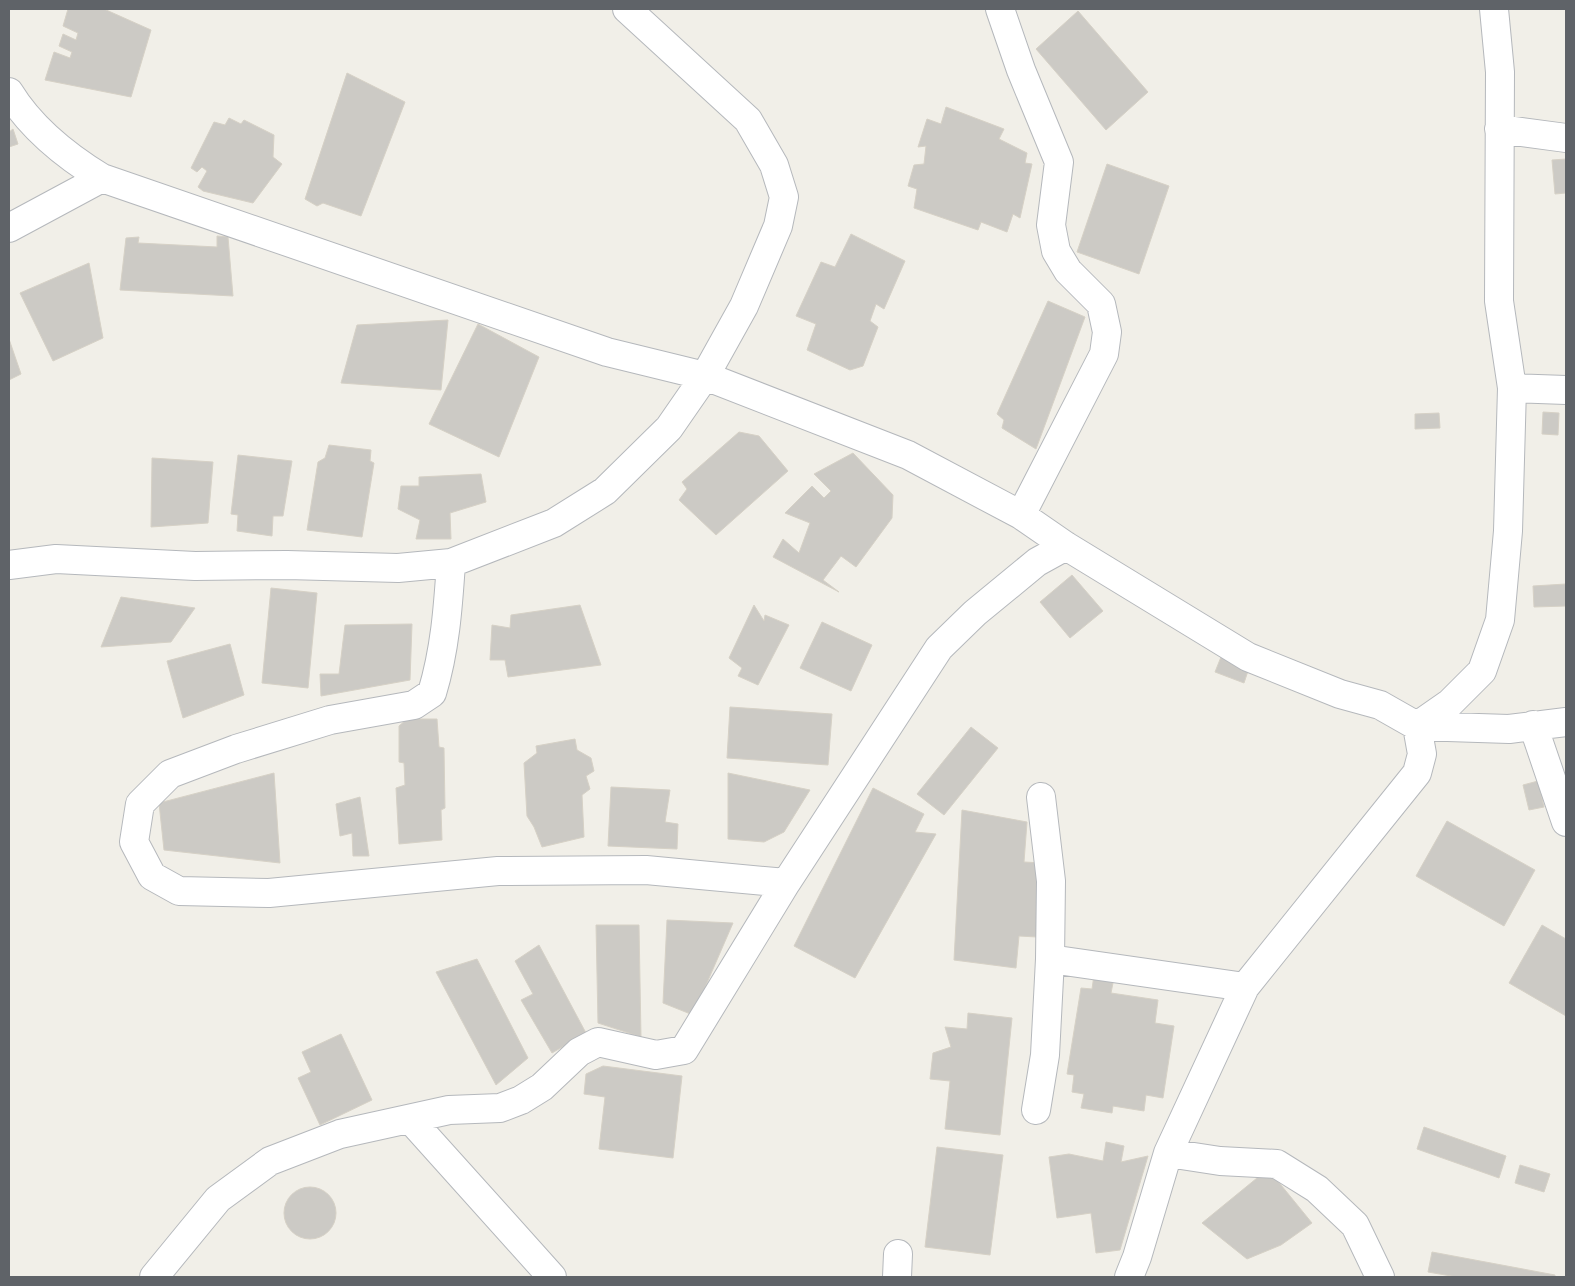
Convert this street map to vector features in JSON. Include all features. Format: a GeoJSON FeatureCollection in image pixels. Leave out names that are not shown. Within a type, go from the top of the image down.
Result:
{"type":"FeatureCollection","features":[{"type":"Feature","properties":{"kind":"street"},"geometry":{"type":"LineString","coordinates":[[9,565],[56,558],[195,566],[287,565],[398,568],[450,563],[554,523],[605,491],[669,428],[705,376],[744,306],[778,226],[784,197],[774,165],[748,120],[627,9]]}},
{"type":"Feature","properties":{"kind":"street"},"geometry":{"type":"LineString","coordinates":[[1000,9],[1021,70],[1060,162],[1051,225],[1056,251],[1068,271],[1100,304],[1107,332],[1104,354],[1020,514]]}},
{"type":"Feature","properties":{"kind":"street"},"geometry":{"type":"LineString","coordinates":[[1416,726],[1450,703],[1482,671],[1500,620],[1508,531],[1512,388],[1499,301],[1500,72],[1494,9]]}},
{"type":"Feature","properties":{"kind":"street"},"geometry":{"type":"LineString","coordinates":[[9,92],[16,104],[52,143],[102,178],[607,352],[705,376],[908,455],[1020,514],[1066,546],[1248,656],[1340,694],[1380,705],[1416,726],[1509,728],[1566,722]]}},
{"type":"Feature","properties":{"kind":"street"},"geometry":{"type":"LineString","coordinates":[[1499,129],[1566,138]]}},
{"type":"Feature","properties":{"kind":"street"},"geometry":{"type":"LineString","coordinates":[[9,228],[102,178]]}},
{"type":"Feature","properties":{"kind":"street"},"geometry":{"type":"LineString","coordinates":[[1512,388],[1566,390]]}},
{"type":"Feature","properties":{"kind":"street"},"geometry":{"type":"LineString","coordinates":[[154,1277],[218,1199],[270,1161],[340,1134],[449,1110],[500,1108],[521,1100],[542,1087],[579,1052],[598,1042],[656,1055],[684,1050],[786,883],[939,648],[975,613],[1037,562],[1066,546]]}},
{"type":"Feature","properties":{"kind":"street"},"geometry":{"type":"LineString","coordinates":[[450,563],[446,629],[441,663],[432,693],[414,705],[330,720],[228,752],[170,774],[140,804],[134,842],[152,876],[179,891],[268,893],[498,871],[646,870],[786,883]]}},
{"type":"Feature","properties":{"kind":"street"},"geometry":{"type":"LineString","coordinates":[[1534,725],[1566,822]]}},
{"type":"Feature","properties":{"kind":"street"},"geometry":{"type":"LineString","coordinates":[[1129,1277],[1168,1153],[1246,987],[1417,772],[1422,754],[1416,726]]}},
{"type":"Feature","properties":{"kind":"street"},"geometry":{"type":"LineString","coordinates":[[1036,1110],[1045,1055],[1050,959],[1051,881],[1041,797]]}},
{"type":"Feature","properties":{"kind":"street"},"geometry":{"type":"LineString","coordinates":[[1050,959],[1246,987]]}},
{"type":"Feature","properties":{"kind":"street"},"geometry":{"type":"LineString","coordinates":[[410,1119],[552,1277]]}},
{"type":"Feature","properties":{"kind":"street"},"geometry":{"type":"LineString","coordinates":[[1168,1153],[1220,1161],[1277,1164],[1317,1189],[1355,1225],[1380,1277]]}},
{"type":"Feature","properties":{"kind":"building"},"geometry":{"type":"Polygon","coordinates":[[[68,9],[104,9],[151,30],[131,97],[45,80],[54,52],[70,58],[72,52],[59,46],[63,34],[76,40],[78,33],[63,26],[68,9]]]}},
{"type":"Feature","properties":{"kind":"building"},"geometry":{"type":"Polygon","coordinates":[[[1078,11],[1148,92],[1106,130],[1036,49],[1078,11]]]}},
{"type":"Feature","properties":{"kind":"building"},"geometry":{"type":"Polygon","coordinates":[[[347,73],[405,102],[361,216],[323,203],[317,206],[305,199],[347,73]]]}},
{"type":"Feature","properties":{"kind":"building"},"geometry":{"type":"Polygon","coordinates":[[[946,107],[1004,129],[999,139],[1027,153],[1025,163],[1032,164],[1020,218],[1013,214],[1007,232],[981,222],[978,230],[914,208],[917,189],[908,186],[914,165],[924,164],[926,146],[918,147],[927,119],[941,124],[946,107]]]}},
{"type":"Feature","properties":{"kind":"building"},"geometry":{"type":"Polygon","coordinates":[[[229,118],[241,124],[244,120],[274,135],[273,157],[282,164],[253,203],[203,191],[198,187],[207,171],[202,167],[197,172],[191,168],[214,122],[225,125],[229,118]]]}},
{"type":"Feature","properties":{"kind":"building"},"geometry":{"type":"Polygon","coordinates":[[[13,129],[18,144],[9,147],[9,132],[13,129]]]}},
{"type":"Feature","properties":{"kind":"building"},"geometry":{"type":"Polygon","coordinates":[[[1566,159],[1566,193],[1555,194],[1552,160],[1566,159]]]}},
{"type":"Feature","properties":{"kind":"building"},"geometry":{"type":"Polygon","coordinates":[[[1107,164],[1169,186],[1139,274],[1077,252],[1107,164]]]}},
{"type":"Feature","properties":{"kind":"building"},"geometry":{"type":"Polygon","coordinates":[[[851,234],[905,261],[884,309],[876,304],[870,321],[878,327],[863,366],[850,370],[807,350],[816,324],[796,316],[821,262],[835,267],[851,234]]]}},
{"type":"Feature","properties":{"kind":"building"},"geometry":{"type":"Polygon","coordinates":[[[217,236],[228,237],[233,296],[120,290],[126,238],[139,237],[138,243],[217,247],[217,236]]]}},
{"type":"Feature","properties":{"kind":"building"},"geometry":{"type":"Polygon","coordinates":[[[89,263],[103,338],[53,361],[20,293],[89,263]]]}},
{"type":"Feature","properties":{"kind":"building"},"geometry":{"type":"Polygon","coordinates":[[[1048,301],[1085,317],[1036,449],[1002,428],[1004,420],[997,414],[1048,301]]]}},
{"type":"Feature","properties":{"kind":"building"},"geometry":{"type":"Polygon","coordinates":[[[448,320],[441,390],[341,383],[357,325],[448,320]]]}},
{"type":"Feature","properties":{"kind":"building"},"geometry":{"type":"Polygon","coordinates":[[[478,324],[539,357],[499,457],[429,424],[478,324]]]}},
{"type":"Feature","properties":{"kind":"building"},"geometry":{"type":"Polygon","coordinates":[[[9,339],[21,374],[9,380],[9,339]]]}},
{"type":"Feature","properties":{"kind":"building"},"geometry":{"type":"Polygon","coordinates":[[[1543,412],[1559,413],[1558,435],[1542,434],[1543,412]]]}},
{"type":"Feature","properties":{"kind":"building"},"geometry":{"type":"Polygon","coordinates":[[[1439,413],[1440,428],[1415,429],[1415,414],[1439,413]]]}},
{"type":"Feature","properties":{"kind":"building"},"geometry":{"type":"Polygon","coordinates":[[[739,432],[759,436],[788,471],[716,535],[679,500],[687,489],[682,482],[739,432]]]}},
{"type":"Feature","properties":{"kind":"building"},"geometry":{"type":"Polygon","coordinates":[[[329,445],[371,450],[370,461],[374,463],[362,537],[307,530],[318,462],[325,458],[329,445]]]}},
{"type":"Feature","properties":{"kind":"building"},"geometry":{"type":"Polygon","coordinates":[[[853,453],[893,495],[892,518],[856,567],[841,556],[823,580],[839,592],[773,557],[783,539],[799,553],[810,523],[785,513],[812,486],[824,498],[831,491],[814,474],[853,453]]]}},
{"type":"Feature","properties":{"kind":"building"},"geometry":{"type":"Polygon","coordinates":[[[238,455],[292,461],[283,516],[273,516],[272,536],[237,531],[238,515],[231,514],[238,455]]]}},
{"type":"Feature","properties":{"kind":"building"},"geometry":{"type":"Polygon","coordinates":[[[152,458],[213,462],[208,523],[151,527],[152,458]]]}},
{"type":"Feature","properties":{"kind":"building"},"geometry":{"type":"Polygon","coordinates":[[[481,474],[486,502],[450,513],[451,539],[416,539],[420,520],[398,509],[401,486],[419,486],[419,477],[481,474]]]}},
{"type":"Feature","properties":{"kind":"building"},"geometry":{"type":"Polygon","coordinates":[[[1072,575],[1103,611],[1070,638],[1040,602],[1072,575]]]}},
{"type":"Feature","properties":{"kind":"building"},"geometry":{"type":"Polygon","coordinates":[[[1566,584],[1566,606],[1534,607],[1533,586],[1566,584]]]}},
{"type":"Feature","properties":{"kind":"building"},"geometry":{"type":"Polygon","coordinates":[[[271,588],[317,593],[308,688],[262,683],[271,588]]]}},
{"type":"Feature","properties":{"kind":"building"},"geometry":{"type":"Polygon","coordinates":[[[121,597],[195,608],[171,642],[101,647],[121,597]]]}},
{"type":"Feature","properties":{"kind":"building"},"geometry":{"type":"Polygon","coordinates":[[[580,605],[601,665],[508,677],[505,660],[490,660],[492,625],[510,628],[511,615],[580,605]]]}},
{"type":"Feature","properties":{"kind":"building"},"geometry":{"type":"Polygon","coordinates":[[[754,605],[764,621],[765,615],[789,625],[758,685],[738,676],[742,668],[729,658],[754,605]]]}},
{"type":"Feature","properties":{"kind":"building"},"geometry":{"type":"Polygon","coordinates":[[[822,622],[872,645],[851,691],[800,668],[822,622]]]}},
{"type":"Feature","properties":{"kind":"building"},"geometry":{"type":"Polygon","coordinates":[[[412,624],[410,680],[321,696],[320,674],[339,674],[345,625],[412,624]]]}},
{"type":"Feature","properties":{"kind":"building"},"geometry":{"type":"Polygon","coordinates":[[[230,644],[244,695],[183,718],[167,661],[230,644]]]}},
{"type":"Feature","properties":{"kind":"building"},"geometry":{"type":"Polygon","coordinates":[[[1221,657],[1249,668],[1244,683],[1215,672],[1221,657]]]}},
{"type":"Feature","properties":{"kind":"building"},"geometry":{"type":"Polygon","coordinates":[[[730,707],[832,714],[828,765],[727,758],[730,707]]]}},
{"type":"Feature","properties":{"kind":"building"},"geometry":{"type":"Polygon","coordinates":[[[407,719],[437,719],[439,747],[444,748],[445,808],[441,810],[442,840],[399,844],[396,788],[405,785],[404,763],[399,762],[399,726],[407,719]]]}},
{"type":"Feature","properties":{"kind":"building"},"geometry":{"type":"Polygon","coordinates":[[[971,727],[998,748],[944,815],[917,794],[971,727]]]}},
{"type":"Feature","properties":{"kind":"building"},"geometry":{"type":"Polygon","coordinates":[[[575,739],[577,750],[591,758],[594,771],[586,776],[590,789],[582,795],[584,837],[542,847],[534,827],[527,816],[524,763],[537,753],[536,746],[575,739]]]}},
{"type":"Feature","properties":{"kind":"building"},"geometry":{"type":"Polygon","coordinates":[[[274,773],[280,863],[164,850],[159,803],[274,773]]]}},
{"type":"Feature","properties":{"kind":"building"},"geometry":{"type":"Polygon","coordinates":[[[728,773],[810,790],[784,832],[764,842],[728,839],[728,773]]]}},
{"type":"Feature","properties":{"kind":"building"},"geometry":{"type":"Polygon","coordinates":[[[1538,781],[1544,807],[1529,810],[1523,785],[1538,781]]]}},
{"type":"Feature","properties":{"kind":"building"},"geometry":{"type":"Polygon","coordinates":[[[611,787],[670,790],[665,822],[678,824],[677,849],[608,846],[611,787]]]}},
{"type":"Feature","properties":{"kind":"building"},"geometry":{"type":"Polygon","coordinates":[[[873,788],[924,814],[915,832],[936,834],[855,978],[794,946],[873,788]]]}},
{"type":"Feature","properties":{"kind":"building"},"geometry":{"type":"Polygon","coordinates":[[[360,797],[369,856],[353,856],[352,833],[340,836],[336,804],[360,797]]]}},
{"type":"Feature","properties":{"kind":"building"},"geometry":{"type":"Polygon","coordinates":[[[962,810],[1027,822],[1024,862],[1043,863],[1037,937],[1019,936],[1016,968],[954,960],[962,810]]]}},
{"type":"Feature","properties":{"kind":"building"},"geometry":{"type":"Polygon","coordinates":[[[1447,821],[1535,870],[1504,926],[1416,876],[1447,821]]]}},
{"type":"Feature","properties":{"kind":"building"},"geometry":{"type":"Polygon","coordinates":[[[667,920],[733,923],[693,1015],[663,1003],[667,920]]]}},
{"type":"Feature","properties":{"kind":"building"},"geometry":{"type":"Polygon","coordinates":[[[596,925],[639,925],[641,1037],[598,1023],[596,925]]]}},
{"type":"Feature","properties":{"kind":"building"},"geometry":{"type":"Polygon","coordinates":[[[1542,925],[1566,939],[1566,1016],[1509,983],[1542,925]]]}},
{"type":"Feature","properties":{"kind":"building"},"geometry":{"type":"Polygon","coordinates":[[[539,945],[586,1033],[552,1053],[521,1000],[533,994],[515,961],[539,945]]]}},
{"type":"Feature","properties":{"kind":"building"},"geometry":{"type":"Polygon","coordinates":[[[477,959],[528,1058],[496,1085],[436,972],[477,959]]]}},
{"type":"Feature","properties":{"kind":"building"},"geometry":{"type":"Polygon","coordinates":[[[1094,975],[1114,978],[1111,993],[1158,1000],[1155,1023],[1174,1026],[1163,1098],[1146,1095],[1144,1111],[1113,1106],[1112,1113],[1081,1108],[1084,1094],[1072,1092],[1074,1075],[1067,1074],[1081,988],[1092,989],[1094,975]]]}},
{"type":"Feature","properties":{"kind":"building"},"geometry":{"type":"Polygon","coordinates":[[[968,1013],[1012,1018],[1000,1135],[945,1129],[950,1081],[930,1079],[933,1053],[951,1047],[945,1027],[967,1029],[968,1013]]]}},
{"type":"Feature","properties":{"kind":"building"},"geometry":{"type":"Polygon","coordinates":[[[341,1034],[372,1100],[320,1125],[298,1078],[311,1072],[302,1052],[341,1034]]]}},
{"type":"Feature","properties":{"kind":"building"},"geometry":{"type":"Polygon","coordinates":[[[603,1066],[682,1076],[673,1158],[599,1149],[605,1097],[584,1094],[586,1074],[603,1066]]]}},
{"type":"Feature","properties":{"kind":"building"},"geometry":{"type":"Polygon","coordinates":[[[1424,1127],[1506,1156],[1499,1178],[1417,1149],[1424,1127]]]}},
{"type":"Feature","properties":{"kind":"building"},"geometry":{"type":"Polygon","coordinates":[[[1106,1142],[1124,1146],[1121,1162],[1148,1156],[1120,1250],[1096,1253],[1091,1213],[1057,1218],[1049,1157],[1069,1154],[1103,1161],[1106,1142]]]}},
{"type":"Feature","properties":{"kind":"building"},"geometry":{"type":"Polygon","coordinates":[[[937,1147],[1003,1155],[990,1255],[925,1247],[937,1147]]]}},
{"type":"Feature","properties":{"kind":"building"},"geometry":{"type":"Polygon","coordinates":[[[1520,1165],[1550,1174],[1544,1192],[1515,1183],[1520,1165]]]}},
{"type":"Feature","properties":{"kind":"building"},"geometry":{"type":"Polygon","coordinates":[[[1268,1169],[1312,1223],[1281,1245],[1247,1259],[1202,1223],[1268,1169]]]}},
{"type":"Feature","properties":{"kind":"building"},"geometry":{"type":"Polygon","coordinates":[[[305,1187],[315,1187],[329,1194],[336,1208],[336,1218],[329,1232],[315,1239],[305,1239],[295,1235],[288,1228],[284,1218],[284,1208],[288,1198],[295,1191],[305,1187]]]}},
{"type":"Feature","properties":{"kind":"building"},"geometry":{"type":"Polygon","coordinates":[[[1432,1252],[1555,1275],[1555,1277],[1457,1277],[1428,1272],[1432,1252]]]}}]}
